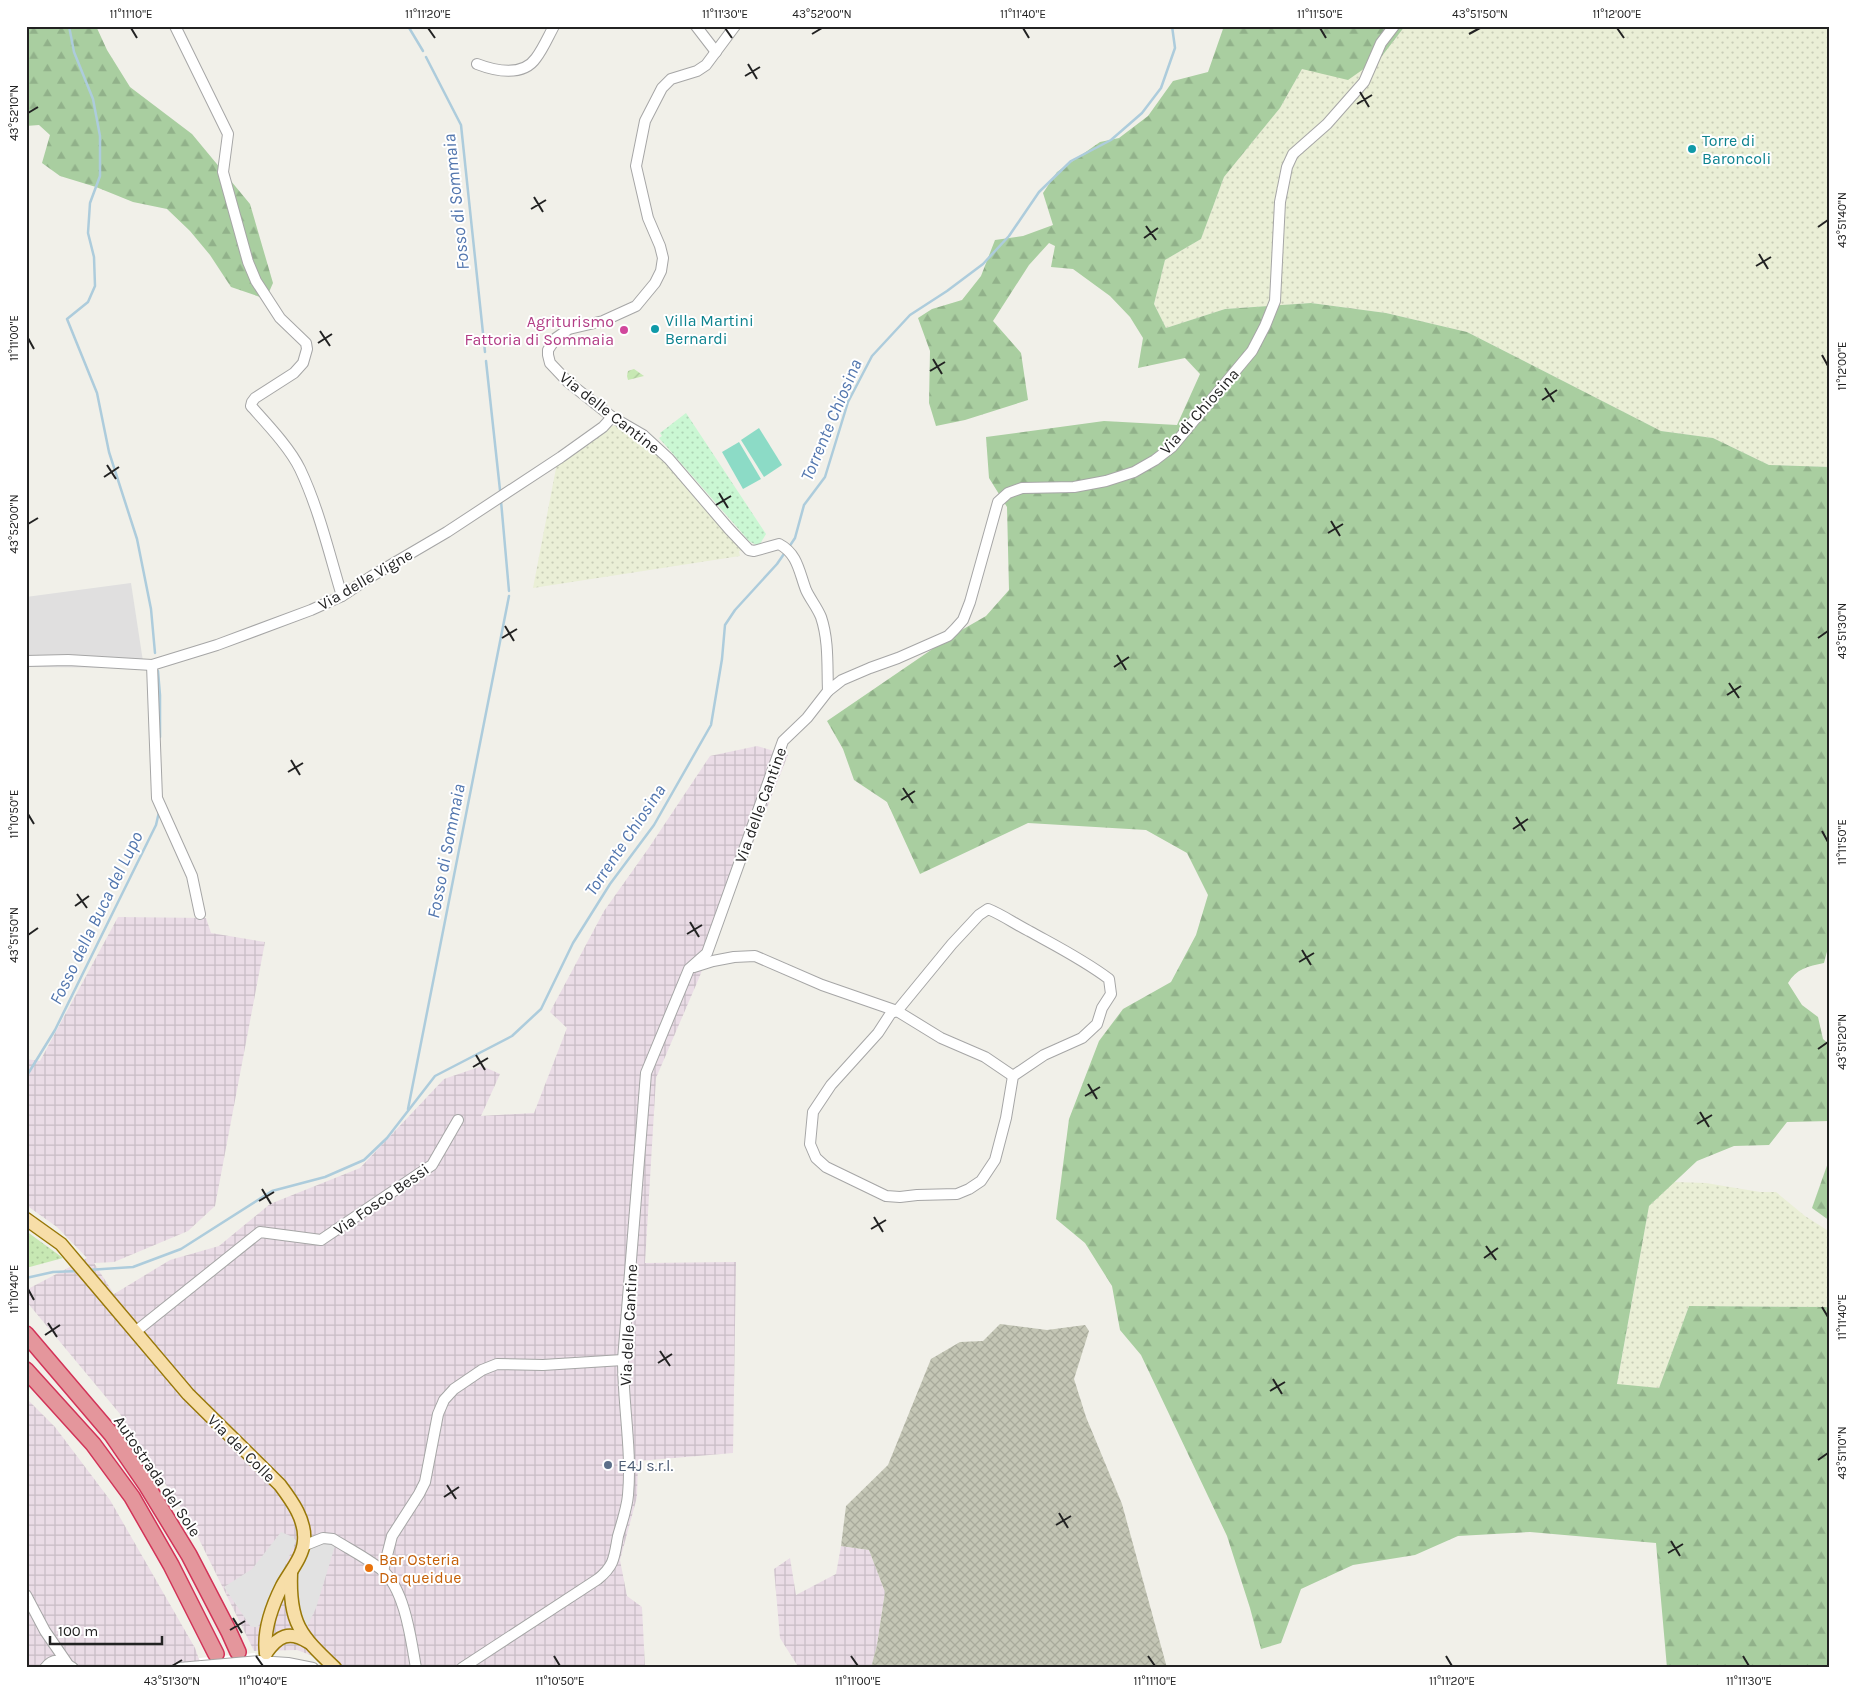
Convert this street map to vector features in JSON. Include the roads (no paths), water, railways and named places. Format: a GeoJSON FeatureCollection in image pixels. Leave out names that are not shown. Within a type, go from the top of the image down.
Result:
{"type":"FeatureCollection","features":[{"type":"Feature","properties":{"kind":"highway","name":"Autostrada del Sole"},"geometry":{"type":"LineString","coordinates":[[26,1334],[112,1435],[142,1479],[189,1555],[238,1652]]}},
{"type":"Feature","properties":{"kind":"highway","name":"Autostrada del Sole"},"geometry":{"type":"LineString","coordinates":[[26,1370],[93,1444],[132,1497],[171,1565],[216,1654]]}},
{"type":"Feature","properties":{"kind":"main road","name":"Via del Colle"},"geometry":{"type":"LineString","coordinates":[[26,1219],[61,1244],[73,1256],[188,1394],[280,1485],[292,1500],[300,1518],[304,1532],[303,1546]]}},
{"type":"Feature","properties":{"kind":"main road"},"geometry":{"type":"LineString","coordinates":[[262,1657],[267,1625],[281,1588],[303,1546]]}},
{"type":"Feature","properties":{"kind":"main road"},"geometry":{"type":"LineString","coordinates":[[290,1572],[293,1614],[302,1634],[335,1668]]}},
{"type":"Feature","properties":{"kind":"main road"},"geometry":{"type":"LineString","coordinates":[[262,1657],[272,1645],[285,1637],[298,1636],[308,1642]]}},
{"type":"Feature","properties":{"kind":"street"},"geometry":{"type":"LineString","coordinates":[[175,26],[228,134],[223,172],[248,262],[266,299],[280,318],[306,343],[307,349],[303,363],[294,373],[256,398],[251,406],[276,434],[300,467],[318,513],[342,596]]}},
{"type":"Feature","properties":{"kind":"street"},"geometry":{"type":"LineString","coordinates":[[477,64],[492,70],[524,69],[536,60],[554,26]]}},
{"type":"Feature","properties":{"kind":"street"},"geometry":{"type":"LineString","coordinates":[[696,26],[716,52]]}},
{"type":"Feature","properties":{"kind":"street","name":"Via delle Cantine"},"geometry":{"type":"LineString","coordinates":[[462,1668],[609,1570],[628,1497],[629,1458],[623,1360],[646,1073],[688,969],[707,953],[783,741],[807,718],[828,691],[826,636],[821,618],[805,588],[797,562],[779,544],[754,551],[749,550],[669,459],[643,435],[612,417],[568,382],[550,363],[548,350],[556,338],[569,329],[603,321],[636,306],[655,283],[661,271],[662,258],[660,246],[648,218],[636,166],[645,121],[662,88],[670,80],[698,71],[706,65],[735,26]]}},
{"type":"Feature","properties":{"kind":"street","name":"Via di Chiosina"},"geometry":{"type":"LineString","coordinates":[[828,691],[842,680],[948,636],[963,620],[970,602],[998,502],[1008,494],[1022,488],[1074,487],[1106,481],[1134,472],[1155,460],[1172,447],[1252,351],[1265,326],[1275,301],[1280,202],[1287,167],[1293,154],[1327,124],[1364,82],[1381,43],[1394,26]]}},
{"type":"Feature","properties":{"kind":"street","name":"Via delle Vigne"},"geometry":{"type":"LineString","coordinates":[[26,661],[68,660],[152,665],[217,645],[311,610],[342,596],[447,532],[603,427],[612,417]]}},
{"type":"Feature","properties":{"kind":"street"},"geometry":{"type":"LineString","coordinates":[[152,665],[157,798],[192,876],[200,914]]}},
{"type":"Feature","properties":{"kind":"street"},"geometry":{"type":"LineString","coordinates":[[988,909],[1005,916],[1096,969],[1108,979],[1111,994],[1102,1008],[1097,1024],[1082,1038],[1044,1055],[1013,1076],[1004,1126],[994,1160],[981,1181],[957,1194],[886,1196],[826,1167],[816,1158],[810,1144],[813,1112],[830,1085],[878,1032],[891,1013],[897,1011],[952,944],[979,915],[988,909]]}},
{"type":"Feature","properties":{"kind":"street"},"geometry":{"type":"LineString","coordinates":[[688,969],[713,961],[755,956],[822,985],[897,1011],[941,1038],[985,1057],[1013,1076]]}},
{"type":"Feature","properties":{"kind":"street","name":"Via Fosco Bessi"},"geometry":{"type":"LineString","coordinates":[[135,1332],[260,1232],[321,1240],[432,1165],[458,1120]]}},
{"type":"Feature","properties":{"kind":"street"},"geometry":{"type":"LineString","coordinates":[[383,1571],[392,1536],[425,1482],[438,1414],[444,1400],[454,1389],[482,1370],[497,1364],[543,1365],[623,1360]]}},
{"type":"Feature","properties":{"kind":"street"},"geometry":{"type":"LineString","coordinates":[[303,1546],[323,1538],[333,1539],[383,1571],[394,1585],[402,1603],[416,1668]]}},
{"type":"Feature","properties":{"kind":"street"},"geometry":{"type":"LineString","coordinates":[[26,1595],[47,1635],[70,1666]]}},
{"type":"Feature","properties":{"kind":"street"},"geometry":{"type":"LineString","coordinates":[[180,1668],[262,1657],[313,1668]]}},
{"type":"Feature","properties":{"kind":"street"},"geometry":{"type":"LineString","coordinates":[[45,1668],[53,1661],[62,1660],[70,1666]]}},
{"type":"Feature","properties":{"kind":"waterway","name":"Fosso della Buca del Lupo"},"geometry":{"type":"LineString","coordinates":[[69,26],[74,52],[93,99],[100,136],[100,176],[90,203],[88,233],[94,257],[95,286],[88,302],[67,319],[97,393],[109,452],[137,539],[151,609],[155,653]]}},
{"type":"Feature","properties":{"kind":"waterway","name":"Fosso di Sommaia"},"geometry":{"type":"LineString","coordinates":[[408,26],[423,51]]}},
{"type":"Feature","properties":{"kind":"waterway","name":"Torrente Chiosina"},"geometry":{"type":"LineString","coordinates":[[789,547],[795,538],[804,505],[825,477],[848,402],[872,356],[910,315],[947,291],[983,264],[1009,236],[1039,192],[1071,161],[1111,140],[1142,113],[1161,88],[1175,48],[1172,26]]}},
{"type":"Feature","properties":{"kind":"waterway","name":"Fosso di Sommaia"},"geometry":{"type":"LineString","coordinates":[[426,57],[461,125],[485,352]]}},
{"type":"Feature","properties":{"kind":"waterway","name":"Fosso di Sommaia"},"geometry":{"type":"LineString","coordinates":[[486,361],[500,490]]}},
{"type":"Feature","properties":{"kind":"waterway","name":"Fosso di Sommaia"},"geometry":{"type":"LineString","coordinates":[[501,501],[509,591]]}},
{"type":"Feature","properties":{"kind":"waterway","name":"Torrente Chiosina"},"geometry":{"type":"LineString","coordinates":[[88,1270],[133,1267],[181,1249],[272,1191],[325,1177],[364,1160],[387,1138],[435,1076],[512,1036],[541,1009],[573,943],[610,884],[654,825],[711,725],[722,659],[725,625],[735,610],[777,564],[786,551]]}},
{"type":"Feature","properties":{"kind":"waterway","name":"Fosso di Sommaia"},"geometry":{"type":"LineString","coordinates":[[408,1109],[509,596]]}},
{"type":"Feature","properties":{"kind":"waterway","name":"Fosso della Buca del Lupo"},"geometry":{"type":"LineString","coordinates":[[158,671],[160,737]]}},
{"type":"Feature","properties":{"kind":"waterway","name":"Fosso della Buca del Lupo"},"geometry":{"type":"LineString","coordinates":[[26,1077],[55,1030],[156,825],[159,812]]}},
{"type":"Feature","properties":{"kind":"waterway"},"geometry":{"type":"LineString","coordinates":[[26,1278],[53,1272],[78,1271]]}},
{"type":"Feature","properties":{"kind":"place","name":"Torre di Baroncoli"},"geometry":{"type":"Point","coordinates":[1692,149]}},
{"type":"Feature","properties":{"kind":"place","name":"Villa Martini Bernardi"},"geometry":{"type":"Point","coordinates":[655,329]}},
{"type":"Feature","properties":{"kind":"place","name":"Agriturismo Fattoria di Sommaia"},"geometry":{"type":"Point","coordinates":[624,330]}},
{"type":"Feature","properties":{"kind":"place","name":"E4J s.r.l."},"geometry":{"type":"Point","coordinates":[608,1465]}},
{"type":"Feature","properties":{"kind":"place","name":"Bar Osteria Da queidue"},"geometry":{"type":"Point","coordinates":[369,1568]}}]}
